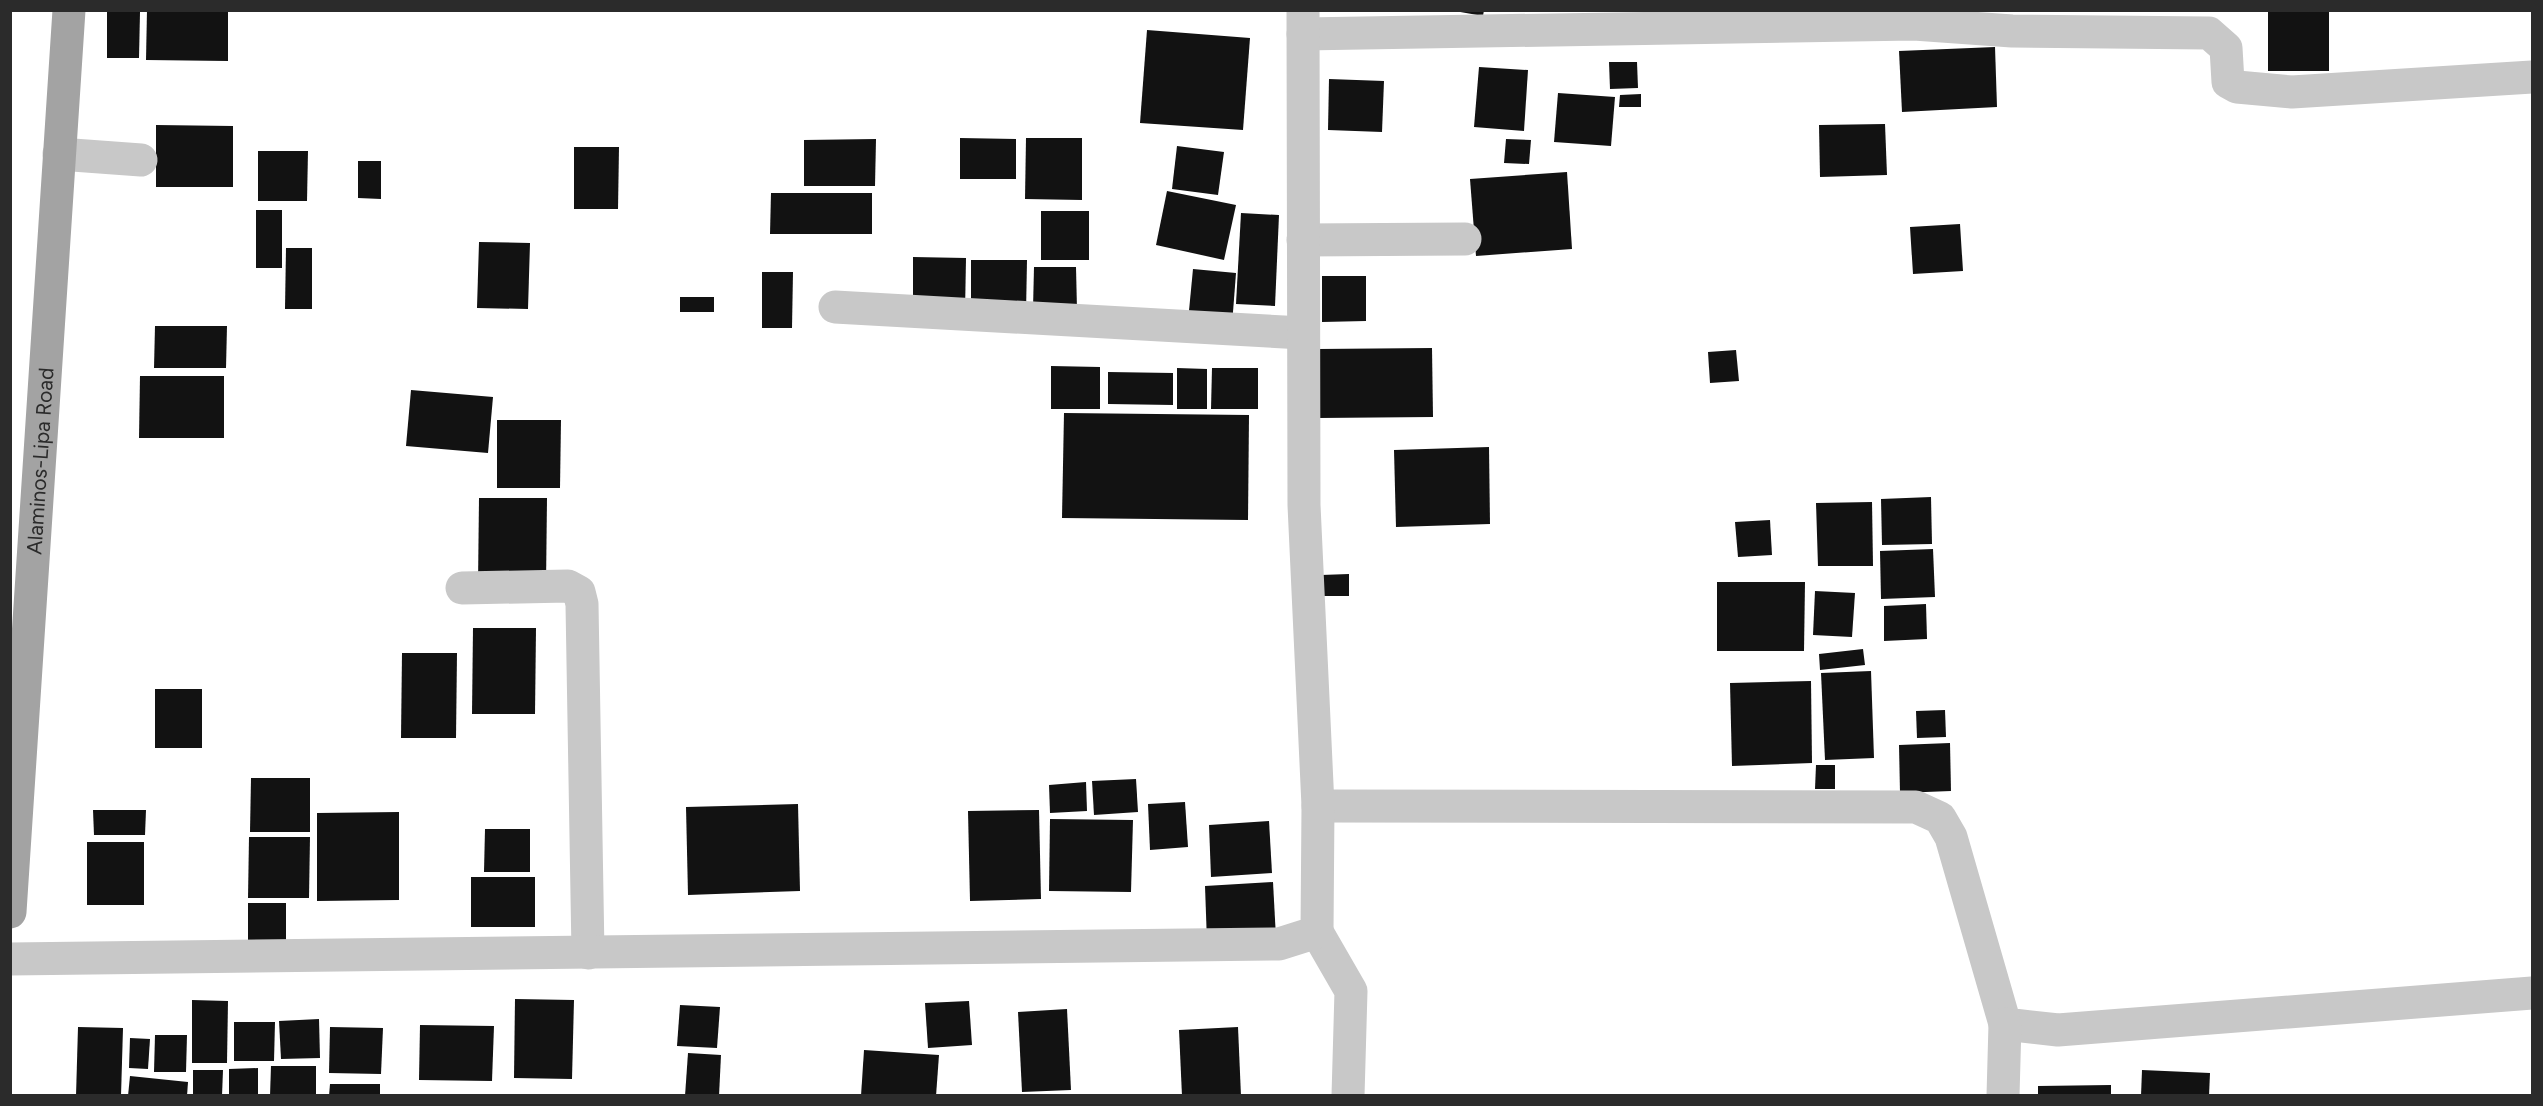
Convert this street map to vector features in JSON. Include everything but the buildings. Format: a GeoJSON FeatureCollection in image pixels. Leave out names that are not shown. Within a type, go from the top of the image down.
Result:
{"type":"FeatureCollection","features":[{"type":"Feature","properties":{"kind":"main road","name":"Alaminos-Lipa Road"},"geometry":{"type":"LineString","coordinates":[[10,912],[69,10]]}},
{"type":"Feature","properties":{"kind":"street"},"geometry":{"type":"LineString","coordinates":[[1348,1095],[1351,991],[1317,932],[1318,806],[1304,505],[1303,22],[1914,24],[2012,31],[2209,33],[2226,48],[2228,82],[2237,87],[2292,92],[2532,77]]}},
{"type":"Feature","properties":{"kind":"street"},"geometry":{"type":"LineString","coordinates":[[59,154],[141,160]]}},
{"type":"Feature","properties":{"kind":"street"},"geometry":{"type":"LineString","coordinates":[[1303,240],[1465,240]]}},
{"type":"Feature","properties":{"kind":"street"},"geometry":{"type":"LineString","coordinates":[[835,307],[1304,333]]}},
{"type":"Feature","properties":{"kind":"street"},"geometry":{"type":"LineString","coordinates":[[462,588],[568,586],[579,592],[582,604],[588,953]]}},
{"type":"Feature","properties":{"kind":"street"},"geometry":{"type":"LineString","coordinates":[[1318,806],[1916,807],[1940,818],[1951,837],[2005,1024],[2002,1095]]}},
{"type":"Feature","properties":{"kind":"street"},"geometry":{"type":"LineString","coordinates":[[10,959],[1279,945],[1317,932]]}},
{"type":"Feature","properties":{"kind":"street"},"geometry":{"type":"LineString","coordinates":[[2005,1024],[2058,1030],[2532,993]]}}]}
